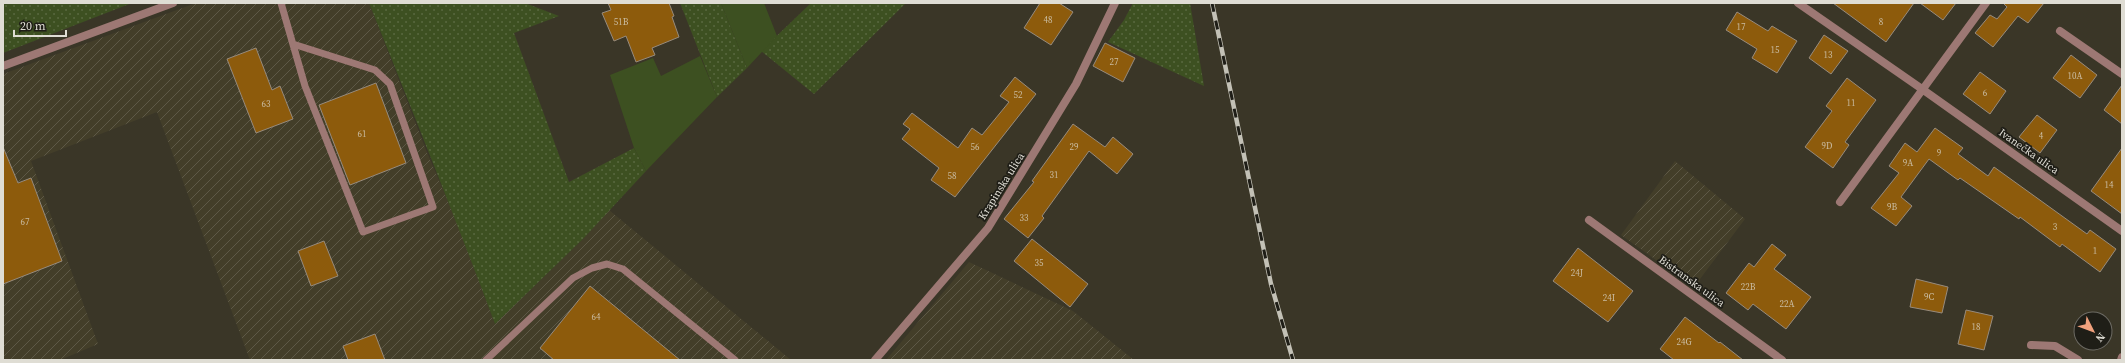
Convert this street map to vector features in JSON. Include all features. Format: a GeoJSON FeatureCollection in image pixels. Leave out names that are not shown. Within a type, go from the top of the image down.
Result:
{"type":"FeatureCollection","features":[{"type":"Feature","properties":{"kind":"street"},"geometry":{"type":"LineString","coordinates":[[3,66],[173,3]]}},
{"type":"Feature","properties":{"kind":"street","name":"Krapinska ulica"},"geometry":{"type":"LineString","coordinates":[[876,360],[988,228],[1076,84],[1115,3]]}},
{"type":"Feature","properties":{"kind":"street","name":"Ivanečka ulica"},"geometry":{"type":"LineString","coordinates":[[1798,3],[2122,231]]}},
{"type":"Feature","properties":{"kind":"street"},"geometry":{"type":"LineString","coordinates":[[1840,202],[1986,3]]}},
{"type":"Feature","properties":{"kind":"street"},"geometry":{"type":"LineString","coordinates":[[2060,30],[2122,74]]}},
{"type":"Feature","properties":{"kind":"street","name":"Bistranska ulica"},"geometry":{"type":"LineString","coordinates":[[1589,220],[1782,360]]}},
{"type":"Feature","properties":{"kind":"street"},"geometry":{"type":"LineString","coordinates":[[2031,345],[2055,346],[2078,360]]}},
{"type":"Feature","properties":{"kind":"lane"},"geometry":{"type":"LineString","coordinates":[[281,3],[305,86],[363,232],[433,207],[390,84],[375,70],[293,44]]}},
{"type":"Feature","properties":{"kind":"lane"},"geometry":{"type":"LineString","coordinates":[[486,360],[573,278],[592,268],[607,264],[623,269],[735,360]]}},
{"type":"Feature","properties":{"kind":"shaded area"},"geometry":{"type":"Polygon","coordinates":[[[196,3],[369,3],[426,150],[455,217],[495,324],[583,239],[609,210],[791,360],[250,360],[157,112],[31,161],[98,344],[60,360],[3,360],[3,74],[196,3]]]}},
{"type":"Feature","properties":{"kind":"shaded area"},"geometry":{"type":"Polygon","coordinates":[[[1675,161],[1745,219],[1694,287],[1621,235],[1675,161]]]}},
{"type":"Feature","properties":{"kind":"shaded area"},"geometry":{"type":"Polygon","coordinates":[[[969,262],[1073,311],[1134,360],[886,360],[969,262]]]}},
{"type":"Feature","properties":{"kind":"green space"},"geometry":{"type":"Polygon","coordinates":[[[3,3],[132,3],[3,53],[3,3]]]}},
{"type":"Feature","properties":{"kind":"green space"},"geometry":{"type":"Polygon","coordinates":[[[369,3],[525,3],[559,16],[514,33],[569,182],[634,148],[646,171],[583,239],[495,324],[449,204],[369,3]]]}},
{"type":"Feature","properties":{"kind":"green space"},"geometry":{"type":"Polygon","coordinates":[[[680,3],[721,3],[747,68],[717,97],[680,3]]]}},
{"type":"Feature","properties":{"kind":"green space"},"geometry":{"type":"Polygon","coordinates":[[[721,3],[764,3],[777,36],[747,68],[721,3]]]}},
{"type":"Feature","properties":{"kind":"green space"},"geometry":{"type":"Polygon","coordinates":[[[811,3],[906,3],[814,94],[761,51],[811,3]]]}},
{"type":"Feature","properties":{"kind":"green space"},"geometry":{"type":"Polygon","coordinates":[[[1133,3],[1190,3],[1204,86],[1108,42],[1124,20],[1133,3]]]}},
{"type":"Feature","properties":{"kind":"green space"},"geometry":{"type":"Polygon","coordinates":[[[700,56],[717,97],[646,171],[634,148],[610,75],[653,58],[661,76],[700,56]]]}},
{"type":"Feature","properties":{"kind":"building"},"geometry":{"type":"Polygon","coordinates":[[[608,3],[669,3],[679,37],[652,48],[655,55],[636,62],[626,36],[614,41],[602,13],[611,10],[608,3]]]}},
{"type":"Feature","properties":{"kind":"building"},"geometry":{"type":"Polygon","coordinates":[[[1040,3],[1059,3],[1073,12],[1051,45],[1024,28],[1040,3]]]}},
{"type":"Feature","properties":{"kind":"building"},"geometry":{"type":"Polygon","coordinates":[[[1833,3],[1914,3],[1886,42],[1833,3]]]}},
{"type":"Feature","properties":{"kind":"building"},"geometry":{"type":"Polygon","coordinates":[[[1920,3],[1956,3],[1943,20],[1920,3]]]}},
{"type":"Feature","properties":{"kind":"building"},"geometry":{"type":"Polygon","coordinates":[[[2003,3],[2044,3],[2028,23],[2018,16],[1993,47],[1975,33],[1990,15],[1997,19],[2007,7],[2003,3]]]}},
{"type":"Feature","properties":{"kind":"building"},"geometry":{"type":"Polygon","coordinates":[[[1737,12],[1768,31],[1772,26],[1797,41],[1777,73],[1752,58],[1757,49],[1726,30],[1737,12]]]}},
{"type":"Feature","properties":{"kind":"building"},"geometry":{"type":"Polygon","coordinates":[[[1824,35],[1848,51],[1831,74],[1809,58],[1824,35]]]}},
{"type":"Feature","properties":{"kind":"building"},"geometry":{"type":"Polygon","coordinates":[[[1105,43],[1135,58],[1123,82],[1093,66],[1105,43]]]}},
{"type":"Feature","properties":{"kind":"building"},"geometry":{"type":"Polygon","coordinates":[[[256,48],[272,90],[280,86],[293,119],[256,133],[227,59],[256,48]]]}},
{"type":"Feature","properties":{"kind":"building"},"geometry":{"type":"Polygon","coordinates":[[[2071,55],[2097,75],[2080,98],[2053,78],[2071,55]]]}},
{"type":"Feature","properties":{"kind":"building"},"geometry":{"type":"Polygon","coordinates":[[[1980,72],[2006,91],[1990,114],[1963,94],[1980,72]]]}},
{"type":"Feature","properties":{"kind":"building"},"geometry":{"type":"Polygon","coordinates":[[[1015,77],[1036,94],[955,197],[931,180],[939,168],[902,139],[910,129],[903,124],[912,113],[958,148],[972,128],[982,135],[1009,102],[1000,96],[1015,77]]]}},
{"type":"Feature","properties":{"kind":"building"},"geometry":{"type":"Polygon","coordinates":[[[1847,78],[1876,100],[1845,142],[1849,145],[1833,168],[1805,147],[1832,111],[1826,106],[1847,78]]]}},
{"type":"Feature","properties":{"kind":"building"},"geometry":{"type":"Polygon","coordinates":[[[376,83],[406,163],[350,185],[319,105],[376,83]]]}},
{"type":"Feature","properties":{"kind":"building"},"geometry":{"type":"Polygon","coordinates":[[[2122,85],[2122,124],[2104,110],[2122,85]]]}},
{"type":"Feature","properties":{"kind":"building"},"geometry":{"type":"Polygon","coordinates":[[[2037,115],[2057,130],[2040,153],[2019,137],[2037,115]]]}},
{"type":"Feature","properties":{"kind":"building"},"geometry":{"type":"Polygon","coordinates":[[[1073,124],[1105,147],[1113,137],[1133,154],[1117,174],[1089,151],[1042,216],[1044,218],[1028,238],[1004,219],[1034,182],[1032,181],[1073,124]]]}},
{"type":"Feature","properties":{"kind":"building"},"geometry":{"type":"Polygon","coordinates":[[[1935,128],[1963,148],[1958,154],[1988,176],[1994,167],[2087,234],[2090,230],[2116,249],[2100,272],[2062,244],[2060,247],[2020,217],[2019,219],[1960,178],[1958,180],[1929,159],[1901,197],[1912,206],[1896,226],[1871,208],[1899,173],[1889,166],[1905,143],[1917,152],[1935,128]]]}},
{"type":"Feature","properties":{"kind":"building"},"geometry":{"type":"Polygon","coordinates":[[[3,147],[18,183],[31,178],[62,261],[3,284],[3,147]]]}},
{"type":"Feature","properties":{"kind":"building"},"geometry":{"type":"Polygon","coordinates":[[[2122,148],[2122,214],[2091,191],[2122,148]]]}},
{"type":"Feature","properties":{"kind":"building"},"geometry":{"type":"Polygon","coordinates":[[[1032,239],[1088,284],[1070,307],[1014,261],[1032,239]]]}},
{"type":"Feature","properties":{"kind":"building"},"geometry":{"type":"Polygon","coordinates":[[[324,241],[338,276],[311,286],[298,251],[324,241]]]}},
{"type":"Feature","properties":{"kind":"building"},"geometry":{"type":"Polygon","coordinates":[[[1772,244],[1786,255],[1774,269],[1811,297],[1786,329],[1753,304],[1748,310],[1726,293],[1749,263],[1754,267],[1772,244]]]}},
{"type":"Feature","properties":{"kind":"building"},"geometry":{"type":"Polygon","coordinates":[[[1578,248],[1633,291],[1608,322],[1553,281],[1578,248]]]}},
{"type":"Feature","properties":{"kind":"building"},"geometry":{"type":"Polygon","coordinates":[[[1916,279],[1948,287],[1942,313],[1910,307],[1916,279]]]}},
{"type":"Feature","properties":{"kind":"building"},"geometry":{"type":"Polygon","coordinates":[[[590,286],[680,360],[554,360],[540,348],[590,286]]]}},
{"type":"Feature","properties":{"kind":"building"},"geometry":{"type":"Polygon","coordinates":[[[1966,310],[1993,316],[1984,350],[1958,344],[1966,310]]]}},
{"type":"Feature","properties":{"kind":"building"},"geometry":{"type":"Polygon","coordinates":[[[1685,317],[1743,360],[1674,360],[1660,349],[1685,317]]]}},
{"type":"Feature","properties":{"kind":"building"},"geometry":{"type":"Polygon","coordinates":[[[375,334],[385,360],[348,360],[343,346],[375,334]]]}},
{"type":"Feature","properties":{"kind":"railway"},"geometry":{"type":"LineString","coordinates":[[1212,3],[1271,284],[1293,360]]}}]}
